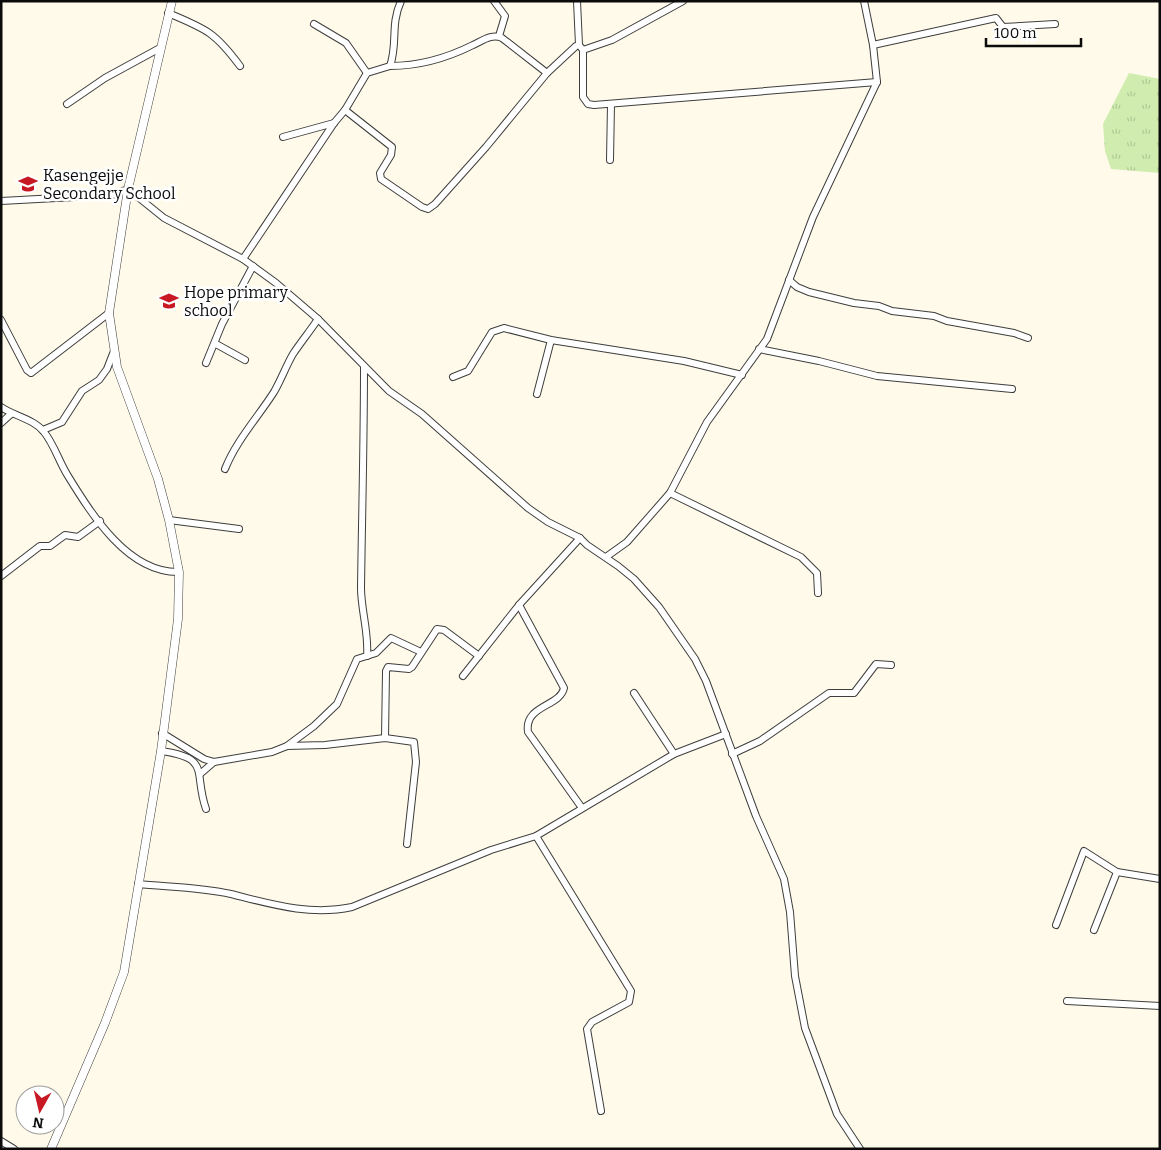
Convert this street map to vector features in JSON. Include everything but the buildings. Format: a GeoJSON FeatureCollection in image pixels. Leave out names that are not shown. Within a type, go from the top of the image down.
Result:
{"type":"FeatureCollection","features":[{"type":"Feature","properties":{"kind":"street"},"geometry":{"type":"LineString","coordinates":[[51,1149],[116,997],[130,943],[138,884],[161,751],[178,619],[179,572],[169,520],[158,479],[117,367],[109,313],[128,189],[172,1]]}},
{"type":"Feature","properties":{"kind":"street"},"geometry":{"type":"LineString","coordinates":[[390,66],[394,19],[401,1]]}},
{"type":"Feature","properties":{"kind":"street"},"geometry":{"type":"LineString","coordinates":[[494,1],[504,16],[499,36]]}},
{"type":"Feature","properties":{"kind":"street"},"geometry":{"type":"LineString","coordinates":[[577,1],[585,101],[594,105],[877,82]]}},
{"type":"Feature","properties":{"kind":"street"},"geometry":{"type":"LineString","coordinates":[[346,110],[392,148],[391,155],[380,173],[381,179],[422,207],[428,209],[435,204],[486,147],[547,73],[573,47],[581,48],[612,40],[682,1]]}},
{"type":"Feature","properties":{"kind":"street"},"geometry":{"type":"LineString","coordinates":[[606,557],[627,542],[670,493],[698,438],[767,339],[813,217],[877,82],[873,45],[864,1]]}},
{"type":"Feature","properties":{"kind":"street"},"geometry":{"type":"LineString","coordinates":[[168,13],[211,33],[222,42],[240,66]]}},
{"type":"Feature","properties":{"kind":"street"},"geometry":{"type":"LineString","coordinates":[[873,45],[996,18],[1003,27],[1055,24]]}},
{"type":"Feature","properties":{"kind":"street"},"geometry":{"type":"LineString","coordinates":[[314,24],[346,43],[367,73]]}},
{"type":"Feature","properties":{"kind":"street"},"geometry":{"type":"LineString","coordinates":[[242,259],[334,123],[346,110],[367,73],[390,66],[413,65],[430,61],[499,36],[547,73]]}},
{"type":"Feature","properties":{"kind":"street"},"geometry":{"type":"LineString","coordinates":[[67,104],[113,74],[160,48]]}},
{"type":"Feature","properties":{"kind":"street"},"geometry":{"type":"LineString","coordinates":[[610,104],[610,160]]}},
{"type":"Feature","properties":{"kind":"street"},"geometry":{"type":"LineString","coordinates":[[283,137],[334,123]]}},
{"type":"Feature","properties":{"kind":"street"},"geometry":{"type":"LineString","coordinates":[[1,201],[103,195],[122,193],[128,189]]}},
{"type":"Feature","properties":{"kind":"street"},"geometry":{"type":"LineString","coordinates":[[128,189],[164,218],[242,259],[297,299],[389,390],[422,414],[528,508],[548,522],[580,538],[587,545],[606,557],[646,592],[695,659],[726,734],[756,816],[784,879],[790,912],[794,976],[805,1028],[837,1114],[860,1149]]}},
{"type":"Feature","properties":{"kind":"street"},"geometry":{"type":"LineString","coordinates":[[206,363],[216,344],[222,324],[253,266]]}},
{"type":"Feature","properties":{"kind":"street"},"geometry":{"type":"LineString","coordinates":[[789,280],[797,288],[854,304],[879,306],[892,311],[934,316],[947,321],[1014,333],[1028,338]]}},
{"type":"Feature","properties":{"kind":"street"},"geometry":{"type":"LineString","coordinates":[[1,320],[27,370],[31,373],[109,313]]}},
{"type":"Feature","properties":{"kind":"street"},"geometry":{"type":"LineString","coordinates":[[225,469],[231,454],[241,442],[267,399],[273,393],[293,354],[318,319]]}},
{"type":"Feature","properties":{"kind":"street"},"geometry":{"type":"LineString","coordinates":[[453,377],[465,374],[471,368],[496,329],[504,328],[551,340],[684,361],[742,375]]}},
{"type":"Feature","properties":{"kind":"street"},"geometry":{"type":"LineString","coordinates":[[537,394],[551,340]]}},
{"type":"Feature","properties":{"kind":"street"},"geometry":{"type":"LineString","coordinates":[[216,344],[245,360]]}},
{"type":"Feature","properties":{"kind":"street"},"geometry":{"type":"LineString","coordinates":[[759,349],[877,376],[1012,389]]}},
{"type":"Feature","properties":{"kind":"street"},"geometry":{"type":"LineString","coordinates":[[43,430],[62,422],[82,391],[99,380],[107,369],[114,351]]}},
{"type":"Feature","properties":{"kind":"street"},"geometry":{"type":"LineString","coordinates":[[364,367],[364,491],[361,590],[368,656]]}},
{"type":"Feature","properties":{"kind":"street"},"geometry":{"type":"LineString","coordinates":[[1,407],[43,430],[67,475],[100,521],[125,550],[141,562],[164,572],[179,572]]}},
{"type":"Feature","properties":{"kind":"street"},"geometry":{"type":"LineString","coordinates":[[1,423],[12,414]]}},
{"type":"Feature","properties":{"kind":"street"},"geometry":{"type":"LineString","coordinates":[[670,493],[801,557],[817,573],[818,593]]}},
{"type":"Feature","properties":{"kind":"street"},"geometry":{"type":"LineString","coordinates":[[169,520],[239,529]]}},
{"type":"Feature","properties":{"kind":"street"},"geometry":{"type":"LineString","coordinates":[[1,576],[40,546],[50,546],[65,536],[78,537],[100,521]]}},
{"type":"Feature","properties":{"kind":"street"},"geometry":{"type":"LineString","coordinates":[[463,676],[519,604],[580,538]]}},
{"type":"Feature","properties":{"kind":"street"},"geometry":{"type":"LineString","coordinates":[[519,604],[564,688],[561,694],[528,721],[528,732],[582,808]]}},
{"type":"Feature","properties":{"kind":"street"},"geometry":{"type":"LineString","coordinates":[[385,738],[386,671],[393,666],[409,669],[415,664],[434,631],[440,628],[479,656]]}},
{"type":"Feature","properties":{"kind":"street"},"geometry":{"type":"LineString","coordinates":[[162,733],[204,759],[214,762],[272,752],[287,746],[314,726],[337,704],[343,694],[354,662],[359,657],[376,653],[391,638],[421,652]]}},
{"type":"Feature","properties":{"kind":"street"},"geometry":{"type":"LineString","coordinates":[[732,754],[760,740],[829,693],[854,693],[876,664],[891,665]]}},
{"type":"Feature","properties":{"kind":"street"},"geometry":{"type":"LineString","coordinates":[[634,693],[674,754]]}},
{"type":"Feature","properties":{"kind":"street"},"geometry":{"type":"LineString","coordinates":[[138,884],[230,894],[255,902],[302,910],[335,911],[374,899],[491,850],[536,836],[674,754],[726,734]]}},
{"type":"Feature","properties":{"kind":"street"},"geometry":{"type":"LineString","coordinates":[[287,746],[325,745],[385,738],[414,742],[416,746],[407,844]]}},
{"type":"Feature","properties":{"kind":"street"},"geometry":{"type":"LineString","coordinates":[[161,751],[190,758],[195,762],[200,774],[202,798],[206,808]]}},
{"type":"Feature","properties":{"kind":"street"},"geometry":{"type":"LineString","coordinates":[[200,774],[214,762]]}},
{"type":"Feature","properties":{"kind":"street"},"geometry":{"type":"LineString","coordinates":[[536,836],[631,991],[628,1002],[592,1022],[587,1029],[601,1111]]}},
{"type":"Feature","properties":{"kind":"street"},"geometry":{"type":"LineString","coordinates":[[1056,925],[1084,851],[1117,872],[1160,879]]}},
{"type":"Feature","properties":{"kind":"street"},"geometry":{"type":"LineString","coordinates":[[1094,930],[1117,872]]}},
{"type":"Feature","properties":{"kind":"street"},"geometry":{"type":"LineString","coordinates":[[1067,1001],[1160,1006]]}},
{"type":"Feature","properties":{"kind":"street"},"geometry":{"type":"LineString","coordinates":[[1,1141],[14,1149]]}},
{"type":"Feature","properties":{"kind":"green space"},"geometry":{"type":"Polygon","coordinates":[[[1129,73],[1160,79],[1160,173],[1111,169],[1105,151],[1103,124],[1129,73]]]}},
{"type":"Feature","properties":{"kind":"place","name":"Kasengejje Secondary School"},"geometry":{"type":"Point","coordinates":[28,184]}},
{"type":"Feature","properties":{"kind":"place","name":"Hope primary school"},"geometry":{"type":"Point","coordinates":[169,301]}}]}
